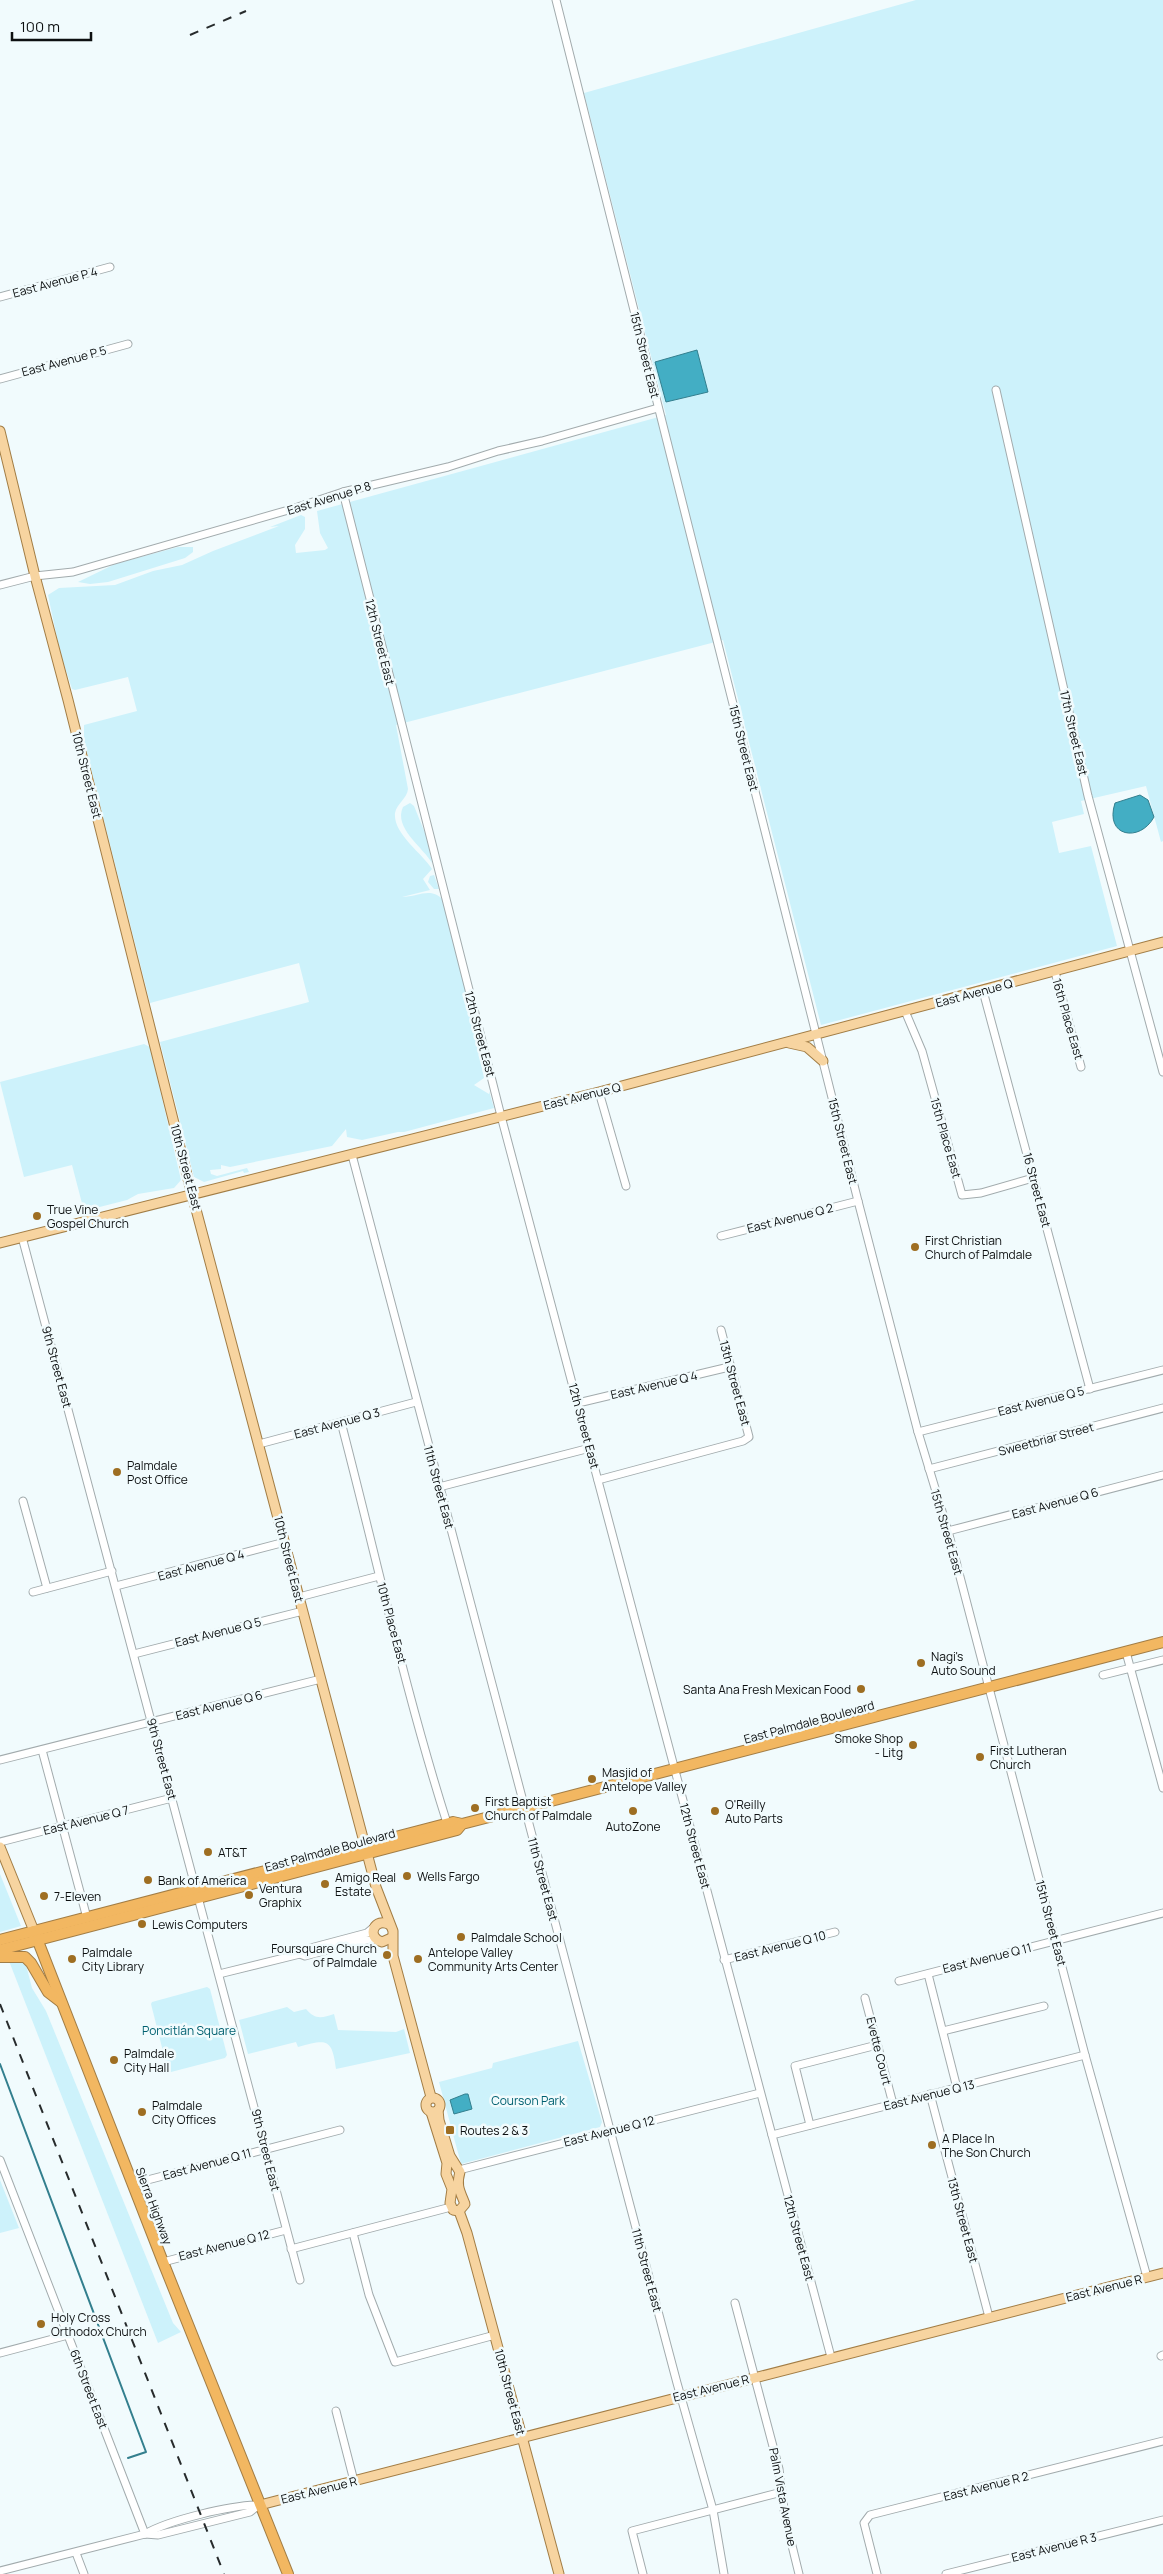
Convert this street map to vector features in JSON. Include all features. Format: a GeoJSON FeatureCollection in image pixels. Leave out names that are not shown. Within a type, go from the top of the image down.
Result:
{"type":"FeatureCollection","features":[{"type":"Feature","properties":{"kind":"highway","name":"East Palmdale Boulevard"},"geometry":{"type":"LineString","coordinates":[[366,1850],[447,1823],[462,1824],[1163,1642]]}},
{"type":"Feature","properties":{"kind":"highway","name":"East Palmdale Boulevard"},"geometry":{"type":"LineString","coordinates":[[0,1940],[36,1935],[366,1850],[456,1830],[462,1824]]}},
{"type":"Feature","properties":{"kind":"highway","name":"East Palmdale Boulevard"},"geometry":{"type":"LineString","coordinates":[[0,1950],[36,1935],[87,1918],[197,1893]]}},
{"type":"Feature","properties":{"kind":"highway","name":"Sierra Highway"},"geometry":{"type":"LineString","coordinates":[[36,1935],[132,2184],[288,2574]]}},
{"type":"Feature","properties":{"kind":"highway"},"geometry":{"type":"LineString","coordinates":[[0,1957],[25,1957],[32,1963],[48,1992],[61,2002]]}},
{"type":"Feature","properties":{"kind":"main road","name":"10th Street East"},"geometry":{"type":"LineString","coordinates":[[0,432],[34,576],[68,700],[192,1194],[366,1850],[380,1901],[390,1925]]}},
{"type":"Feature","properties":{"kind":"main road","name":"East Avenue Q"},"geometry":{"type":"LineString","coordinates":[[0,1243],[599,1092],[1163,942]]}},
{"type":"Feature","properties":{"kind":"main road"},"geometry":{"type":"LineString","coordinates":[[786,1042],[807,1047],[822,1061]]}},
{"type":"Feature","properties":{"kind":"main road","name":"Sierra Highway"},"geometry":{"type":"LineString","coordinates":[[0,1847],[36,1935]]}},
{"type":"Feature","properties":{"kind":"main road","name":"10th Street East"},"geometry":{"type":"LineString","coordinates":[[375,1925],[380,1901]]}},
{"type":"Feature","properties":{"kind":"main road"},"geometry":{"type":"LineString","coordinates":[[384,1922],[390,1925],[393,1931],[391,1938],[393,1956],[372,1934],[375,1925],[384,1922]]}},
{"type":"Feature","properties":{"kind":"main road"},"geometry":{"type":"LineString","coordinates":[[380,1941],[391,1938]]}},
{"type":"Feature","properties":{"kind":"main road","name":"10th Street East"},"geometry":{"type":"LineString","coordinates":[[393,1956],[431,2097],[437,2100],[435,2111],[453,2172],[452,2189],[495,2335],[559,2574]]}},
{"type":"Feature","properties":{"kind":"main road","name":"East Avenue R"},"geometry":{"type":"LineString","coordinates":[[260,2505],[522,2436],[1163,2273]]}},
{"type":"Feature","properties":{"kind":"street","name":"15th Street East"},"geometry":{"type":"LineString","coordinates":[[556,0],[858,1201],[918,1432],[948,1530],[988,1688],[1146,2277]]}},
{"type":"Feature","properties":{"kind":"street","name":"East Avenue P 4"},"geometry":{"type":"LineString","coordinates":[[0,297],[110,267]]}},
{"type":"Feature","properties":{"kind":"street","name":"East Avenue P 5"},"geometry":{"type":"LineString","coordinates":[[0,379],[128,344]]}},
{"type":"Feature","properties":{"kind":"street","name":"17th Street East"},"geometry":{"type":"LineString","coordinates":[[996,390],[1088,796],[1163,1072]]}},
{"type":"Feature","properties":{"kind":"street","name":"East Avenue P 8"},"geometry":{"type":"LineString","coordinates":[[0,585],[34,576],[74,572],[292,510],[343,492],[448,467],[498,451],[542,441],[658,408]]}},
{"type":"Feature","properties":{"kind":"street","name":"12th Street East"},"geometry":{"type":"LineString","coordinates":[[343,492],[501,1116],[831,2357]]}},
{"type":"Feature","properties":{"kind":"street","name":"16th Place East"},"geometry":{"type":"LineString","coordinates":[[1055,972],[1081,1067]]}},
{"type":"Feature","properties":{"kind":"street","name":"16 Street East"},"geometry":{"type":"LineString","coordinates":[[983,990],[1090,1389]]}},
{"type":"Feature","properties":{"kind":"street","name":"15th Place East"},"geometry":{"type":"LineString","coordinates":[[905,1011],[922,1051],[962,1195],[981,1193],[1033,1178]]}},
{"type":"Feature","properties":{"kind":"street"},"geometry":{"type":"LineString","coordinates":[[599,1092],[626,1186]]}},
{"type":"Feature","properties":{"kind":"street","name":"11th Street East"},"geometry":{"type":"LineString","coordinates":[[352,1155],[610,2131],[713,2510],[724,2574]]}},
{"type":"Feature","properties":{"kind":"street","name":"East Avenue Q 2"},"geometry":{"type":"LineString","coordinates":[[721,1236],[858,1201]]}},
{"type":"Feature","properties":{"kind":"street","name":"9th Street East"},"geometry":{"type":"LineString","coordinates":[[22,1237],[300,2280]]}},
{"type":"Feature","properties":{"kind":"street","name":"13th Street East"},"geometry":{"type":"LineString","coordinates":[[598,1480],[743,1441],[749,1437],[721,1330]]}},
{"type":"Feature","properties":{"kind":"street","name":"East Avenue Q 4"},"geometry":{"type":"LineString","coordinates":[[578,1403],[730,1367]]}},
{"type":"Feature","properties":{"kind":"street","name":"East Avenue Q 5"},"geometry":{"type":"LineString","coordinates":[[918,1432],[1163,1370]]}},
{"type":"Feature","properties":{"kind":"street","name":"East Avenue Q 3"},"geometry":{"type":"LineString","coordinates":[[259,1444],[416,1402]]}},
{"type":"Feature","properties":{"kind":"street","name":"Sweetbriar Street"},"geometry":{"type":"LineString","coordinates":[[929,1469],[1163,1408]]}},
{"type":"Feature","properties":{"kind":"street","name":"10th Place East"},"geometry":{"type":"LineString","coordinates":[[341,1422],[373,1544],[379,1576],[447,1823]]}},
{"type":"Feature","properties":{"kind":"street"},"geometry":{"type":"LineString","coordinates":[[439,1487],[590,1448]]}},
{"type":"Feature","properties":{"kind":"street","name":"East Avenue Q 6"},"geometry":{"type":"LineString","coordinates":[[948,1530],[1163,1475]]}},
{"type":"Feature","properties":{"kind":"street"},"geometry":{"type":"LineString","coordinates":[[23,1501],[47,1588]]}},
{"type":"Feature","properties":{"kind":"street","name":"East Avenue Q 4"},"geometry":{"type":"LineString","coordinates":[[116,1586],[285,1542]]}},
{"type":"Feature","properties":{"kind":"street"},"geometry":{"type":"LineString","coordinates":[[33,1592],[112,1571]]}},
{"type":"Feature","properties":{"kind":"street"},"geometry":{"type":"LineString","coordinates":[[299,1597],[379,1576]]}},
{"type":"Feature","properties":{"kind":"street","name":"East Avenue Q 5"},"geometry":{"type":"LineString","coordinates":[[134,1654],[303,1611]]}},
{"type":"Feature","properties":{"kind":"street"},"geometry":{"type":"LineString","coordinates":[[1126,1652],[1163,1788]]}},
{"type":"Feature","properties":{"kind":"street"},"geometry":{"type":"LineString","coordinates":[[1103,1675],[1163,1660]]}},
{"type":"Feature","properties":{"kind":"street","name":"East Avenue Q 6"},"geometry":{"type":"LineString","coordinates":[[0,1760],[321,1679]]}},
{"type":"Feature","properties":{"kind":"street"},"geometry":{"type":"LineString","coordinates":[[42,1750],[87,1918]]}},
{"type":"Feature","properties":{"kind":"street","name":"East Avenue Q 7"},"geometry":{"type":"LineString","coordinates":[[0,1842],[172,1798]]}},
{"type":"Feature","properties":{"kind":"street","name":"East Avenue Q 11"},"geometry":{"type":"LineString","coordinates":[[899,1981],[1163,1913]]}},
{"type":"Feature","properties":{"kind":"street"},"geometry":{"type":"LineString","coordinates":[[219,1974],[300,1954],[304,1950],[367,1933],[375,1925]]}},
{"type":"Feature","properties":{"kind":"street","name":"East Avenue Q 10"},"geometry":{"type":"LineString","coordinates":[[724,1960],[835,1932]]}},
{"type":"Feature","properties":{"kind":"street"},"geometry":{"type":"LineString","coordinates":[[300,1954],[305,1956],[366,1940],[380,1941]]}},
{"type":"Feature","properties":{"kind":"street"},"geometry":{"type":"LineString","coordinates":[[928,1974],[958,2088]]}},
{"type":"Feature","properties":{"kind":"street","name":"Evette Court"},"geometry":{"type":"LineString","coordinates":[[865,1998],[893,2104]]}},
{"type":"Feature","properties":{"kind":"street"},"geometry":{"type":"LineString","coordinates":[[942,2031],[1044,2006]]}},
{"type":"Feature","properties":{"kind":"street"},"geometry":{"type":"LineString","coordinates":[[810,2125],[795,2066],[877,2045]]}},
{"type":"Feature","properties":{"kind":"street","name":"East Avenue Q 13"},"geometry":{"type":"LineString","coordinates":[[772,2135],[1086,2055]]}},
{"type":"Feature","properties":{"kind":"street","name":"East Avenue Q 12"},"geometry":{"type":"LineString","coordinates":[[453,2172],[760,2093]]}},
{"type":"Feature","properties":{"kind":"street","name":"13th Street East"},"geometry":{"type":"LineString","coordinates":[[930,2094],[989,2317]]}},
{"type":"Feature","properties":{"kind":"street","name":"East Avenue Q 11"},"geometry":{"type":"LineString","coordinates":[[132,2184],[340,2130]]}},
{"type":"Feature","properties":{"kind":"street","name":"6th Street East"},"geometry":{"type":"LineString","coordinates":[[0,2160],[145,2534]]}},
{"type":"Feature","properties":{"kind":"street"},"geometry":{"type":"LineString","coordinates":[[291,2249],[456,2204]]}},
{"type":"Feature","properties":{"kind":"street","name":"East Avenue Q 12"},"geometry":{"type":"LineString","coordinates":[[163,2262],[286,2230]]}},
{"type":"Feature","properties":{"kind":"street"},"geometry":{"type":"LineString","coordinates":[[353,2233],[369,2295],[395,2362],[495,2335]]}},
{"type":"Feature","properties":{"kind":"street","name":"Palm Vista Avenue"},"geometry":{"type":"LineString","coordinates":[[736,2303],[779,2469],[785,2517],[799,2574]]}},
{"type":"Feature","properties":{"kind":"street"},"geometry":{"type":"LineString","coordinates":[[0,2353],[68,2335]]}},
{"type":"Feature","properties":{"kind":"street"},"geometry":{"type":"LineString","coordinates":[[336,2411],[354,2481]]}},
{"type":"Feature","properties":{"kind":"street","name":"East Avenue R 2"},"geometry":{"type":"LineString","coordinates":[[877,2574],[864,2523],[870,2516],[1163,2440]]}},
{"type":"Feature","properties":{"kind":"street"},"geometry":{"type":"LineString","coordinates":[[643,2574],[632,2531],[782,2492]]}},
{"type":"Feature","properties":{"kind":"street","name":"East Avenue R"},"geometry":{"type":"LineString","coordinates":[[0,2571],[145,2534],[158,2535],[250,2512],[260,2505]]}},
{"type":"Feature","properties":{"kind":"street","name":"East Avenue R 3"},"geometry":{"type":"LineString","coordinates":[[946,2574],[1163,2520]]}},
{"type":"Feature","properties":{"kind":"street"},"geometry":{"type":"LineString","coordinates":[[76,2553],[84,2574]]}},
{"type":"Feature","properties":{"kind":"green space"},"geometry":{"type":"Polygon","coordinates":[[[916,0],[1163,0],[1163,841],[1161,842],[1146,786],[1081,801],[1084,814],[1052,822],[1059,853],[1091,846],[1117,946],[821,1025],[723,640],[396,725],[408,789],[406,796],[396,810],[396,821],[403,836],[432,869],[423,879],[430,890],[402,897],[428,893],[437,895],[442,899],[462,973],[484,1078],[474,1085],[489,1094],[489,1091],[494,1108],[404,1132],[362,1140],[347,1137],[346,1129],[332,1146],[230,1167],[221,1165],[221,1169],[210,1170],[211,1174],[217,1176],[247,1168],[249,1172],[244,1173],[243,1171],[204,1182],[194,1177],[160,1042],[309,1002],[299,963],[150,1003],[84,741],[84,725],[137,711],[128,677],[75,690],[72,689],[60,652],[48,595],[59,588],[115,585],[153,571],[182,565],[279,526],[270,527],[301,515],[305,517],[305,529],[295,545],[296,553],[325,550],[328,548],[320,533],[317,511],[666,415],[584,93],[916,0]]]}},
{"type":"Feature","properties":{"kind":"green space"},"geometry":{"type":"Polygon","coordinates":[[[178,547],[193,547],[193,552],[185,558],[108,582],[90,584],[78,582],[115,564],[178,547]]]}},
{"type":"Feature","properties":{"kind":"green space"},"geometry":{"type":"Polygon","coordinates":[[[410,803],[414,806],[427,838],[432,863],[411,837],[402,822],[403,807],[410,803]]]}},
{"type":"Feature","properties":{"kind":"green space"},"geometry":{"type":"Polygon","coordinates":[[[434,875],[439,889],[434,889],[428,882],[430,876],[434,875]]]}},
{"type":"Feature","properties":{"kind":"green space"},"geometry":{"type":"Polygon","coordinates":[[[144,1044],[150,1047],[181,1180],[174,1188],[138,1194],[127,1200],[84,1211],[72,1165],[24,1177],[0,1082],[144,1044]]]}},
{"type":"Feature","properties":{"kind":"green space"},"geometry":{"type":"Polygon","coordinates":[[[0,1874],[21,1926],[0,1932],[0,1874]]]}},
{"type":"Feature","properties":{"kind":"green space"},"geometry":{"type":"Polygon","coordinates":[[[17,1960],[26,1965],[32,1988],[46,2011],[173,2323],[181,2332],[158,2343],[9,1961],[17,1960]]]}},
{"type":"Feature","properties":{"kind":"green space","name":"Poncitlán Square"},"geometry":{"type":"Polygon","coordinates":[[[207,1987],[210,1989],[227,2055],[225,2058],[171,2072],[168,2071],[151,2004],[152,2002],[207,1987]]]}},
{"type":"Feature","properties":{"kind":"green space"},"geometry":{"type":"Polygon","coordinates":[[[287,2007],[294,2012],[306,2009],[312,2015],[319,2017],[334,2014],[338,2030],[396,2032],[404,2029],[410,2053],[336,2069],[330,2046],[322,2042],[298,2047],[296,2042],[248,2054],[239,2020],[287,2007]]]}},
{"type":"Feature","properties":{"kind":"green space","name":"Courson Park"},"geometry":{"type":"Polygon","coordinates":[[[578,2041],[602,2122],[600,2127],[461,2164],[439,2082],[492,2068],[493,2063],[578,2041]]]}},
{"type":"Feature","properties":{"kind":"green space"},"geometry":{"type":"Polygon","coordinates":[[[0,2180],[19,2228],[0,2233],[0,2180]]]}},
{"type":"Feature","properties":{"kind":"water"},"geometry":{"type":"Polygon","coordinates":[[[697,350],[708,392],[666,402],[655,362],[697,350]]]}},
{"type":"Feature","properties":{"kind":"water"},"geometry":{"type":"Polygon","coordinates":[[[1140,795],[1148,800],[1154,817],[1140,831],[1133,833],[1119,829],[1114,823],[1115,803],[1140,795]]]}},
{"type":"Feature","properties":{"kind":"water"},"geometry":{"type":"Polygon","coordinates":[[[468,2094],[472,2109],[454,2114],[450,2100],[468,2094]]]}},
{"type":"Feature","properties":{"kind":"waterway"},"geometry":{"type":"LineString","coordinates":[[0,2064],[146,2452],[128,2458]]}},
{"type":"Feature","properties":{"kind":"railway"},"geometry":{"type":"LineString","coordinates":[[190,35],[246,11]]}},
{"type":"Feature","properties":{"kind":"railway"},"geometry":{"type":"LineString","coordinates":[[0,2004],[224,2574]]}},
{"type":"Feature","properties":{"kind":"place","name":"True Vine Gospel Church"},"geometry":{"type":"Point","coordinates":[37,1216]}},
{"type":"Feature","properties":{"kind":"place","name":"First Christian Church of Palmdale"},"geometry":{"type":"Point","coordinates":[915,1247]}},
{"type":"Feature","properties":{"kind":"place","name":"Palmdale Post Office"},"geometry":{"type":"Point","coordinates":[117,1472]}},
{"type":"Feature","properties":{"kind":"place","name":"Nagi's Auto Sound"},"geometry":{"type":"Point","coordinates":[921,1663]}},
{"type":"Feature","properties":{"kind":"place","name":"Santa Ana Fresh Mexican Food"},"geometry":{"type":"Point","coordinates":[861,1689]}},
{"type":"Feature","properties":{"kind":"place","name":"Smoke Shop - Litg"},"geometry":{"type":"Point","coordinates":[913,1745]}},
{"type":"Feature","properties":{"kind":"place","name":"First Lutheran Church"},"geometry":{"type":"Point","coordinates":[980,1757]}},
{"type":"Feature","properties":{"kind":"place","name":"Masjid of Antelope Valley"},"geometry":{"type":"Point","coordinates":[592,1779]}},
{"type":"Feature","properties":{"kind":"place","name":"First Baptist Church of Palmdale"},"geometry":{"type":"Point","coordinates":[475,1808]}},
{"type":"Feature","properties":{"kind":"place","name":"AutoZone"},"geometry":{"type":"Point","coordinates":[633,1811]}},
{"type":"Feature","properties":{"kind":"place","name":"O'Reilly Auto Parts"},"geometry":{"type":"Point","coordinates":[715,1811]}},
{"type":"Feature","properties":{"kind":"place","name":"AT&T"},"geometry":{"type":"Point","coordinates":[208,1852]}},
{"type":"Feature","properties":{"kind":"place","name":"Wells Fargo"},"geometry":{"type":"Point","coordinates":[407,1876]}},
{"type":"Feature","properties":{"kind":"place","name":"Bank of America"},"geometry":{"type":"Point","coordinates":[148,1880]}},
{"type":"Feature","properties":{"kind":"place","name":"Amigo Real Estate"},"geometry":{"type":"Point","coordinates":[325,1884]}},
{"type":"Feature","properties":{"kind":"place","name":"Ventura Graphix"},"geometry":{"type":"Point","coordinates":[249,1895]}},
{"type":"Feature","properties":{"kind":"place","name":"7-Eleven"},"geometry":{"type":"Point","coordinates":[44,1896]}},
{"type":"Feature","properties":{"kind":"place","name":"Lewis Computers"},"geometry":{"type":"Point","coordinates":[142,1924]}},
{"type":"Feature","properties":{"kind":"place","name":"Palmdale School"},"geometry":{"type":"Point","coordinates":[461,1937]}},
{"type":"Feature","properties":{"kind":"place","name":"Foursquare Church of Palmdale"},"geometry":{"type":"Point","coordinates":[387,1955]}},
{"type":"Feature","properties":{"kind":"place","name":"Palmdale City Library"},"geometry":{"type":"Point","coordinates":[72,1959]}},
{"type":"Feature","properties":{"kind":"place","name":"Antelope Valley Community Arts Center"},"geometry":{"type":"Point","coordinates":[418,1959]}},
{"type":"Feature","properties":{"kind":"place","name":"Palmdale City Hall"},"geometry":{"type":"Point","coordinates":[114,2060]}},
{"type":"Feature","properties":{"kind":"place","name":"Palmdale City Offices"},"geometry":{"type":"Point","coordinates":[142,2112]}},
{"type":"Feature","properties":{"kind":"place","name":"Routes 2 & 3"},"geometry":{"type":"Point","coordinates":[450,2130]}},
{"type":"Feature","properties":{"kind":"place","name":"A Place In The Son Church"},"geometry":{"type":"Point","coordinates":[932,2145]}},
{"type":"Feature","properties":{"kind":"place","name":"Holy Cross Orthodox Church"},"geometry":{"type":"Point","coordinates":[41,2324]}}]}
